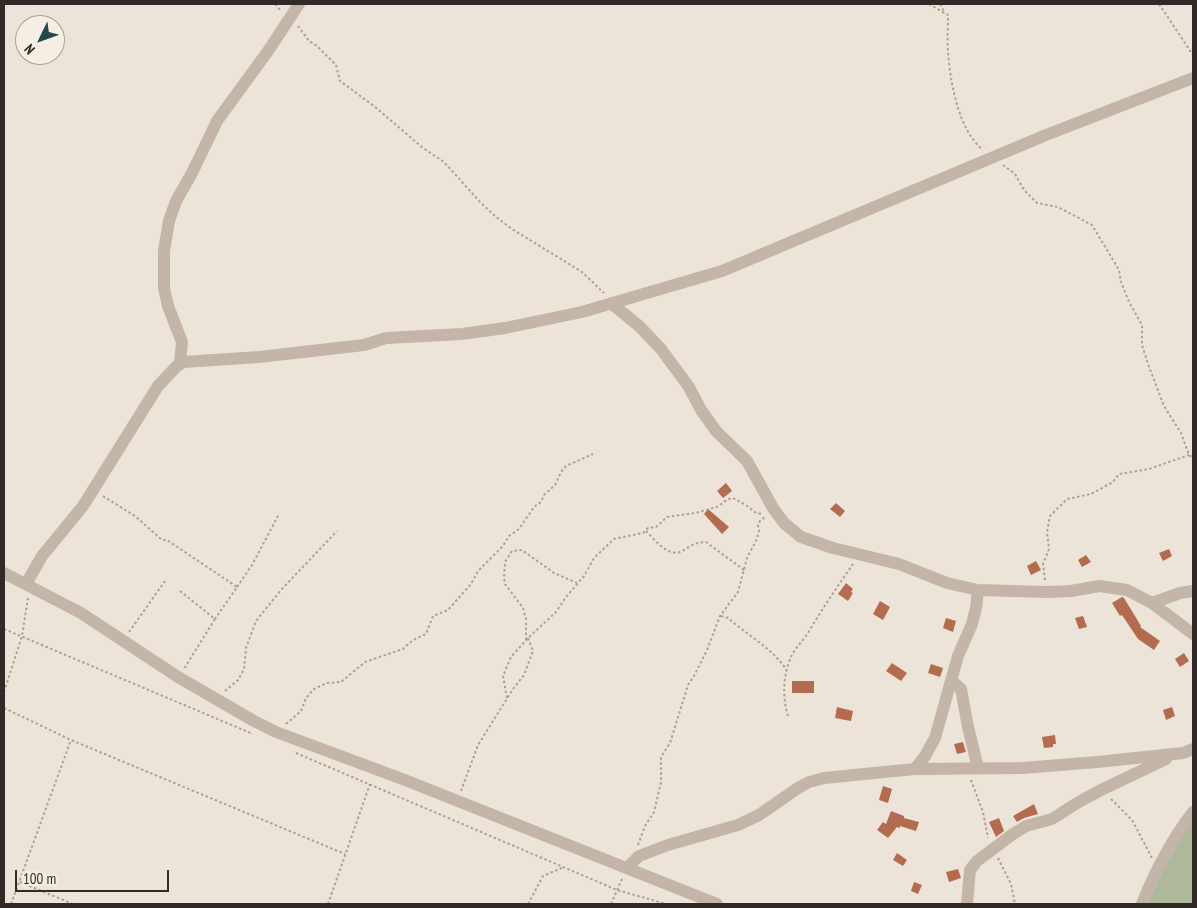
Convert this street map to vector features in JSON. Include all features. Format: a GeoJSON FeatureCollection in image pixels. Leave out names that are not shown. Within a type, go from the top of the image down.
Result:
{"type":"FeatureCollection","features":[{"type":"Feature","properties":{"kind":"street"},"geometry":{"type":"LineString","coordinates":[[180,364],[182,342],[168,306],[164,288],[164,251],[169,222],[176,201],[217,121],[268,51],[299,4]]}},
{"type":"Feature","properties":{"kind":"street"},"geometry":{"type":"LineString","coordinates":[[28,585],[42,556],[68,526],[93,490],[158,386],[180,364],[186,361],[241,358],[364,345],[386,338],[462,334],[505,328],[582,312],[722,271],[996,157],[1193,78]]}},
{"type":"Feature","properties":{"kind":"street"},"geometry":{"type":"LineString","coordinates":[[611,303],[646,333],[665,354],[689,387],[701,410],[716,431],[748,461],[772,508],[784,523],[801,537],[899,564],[947,583],[978,590],[1047,592],[1071,591],[1099,586],[1127,590],[1152,604],[1193,634]]}},
{"type":"Feature","properties":{"kind":"street"},"geometry":{"type":"LineString","coordinates":[[4,573],[81,613],[178,677],[276,732],[404,780],[717,904]]}},
{"type":"Feature","properties":{"kind":"street"},"geometry":{"type":"LineString","coordinates":[[915,769],[935,738],[958,656],[972,624],[978,590]]}},
{"type":"Feature","properties":{"kind":"street"},"geometry":{"type":"LineString","coordinates":[[1152,604],[1180,593],[1193,591]]}},
{"type":"Feature","properties":{"kind":"street"},"geometry":{"type":"LineString","coordinates":[[952,681],[957,683],[961,689],[978,768]]}},
{"type":"Feature","properties":{"kind":"street"},"geometry":{"type":"LineString","coordinates":[[627,868],[640,856],[682,840],[738,826],[759,815],[798,788],[824,778],[915,769],[1023,768],[1188,751]]}},
{"type":"Feature","properties":{"kind":"street"},"geometry":{"type":"LineString","coordinates":[[967,904],[970,870],[977,861],[1026,826],[1052,819],[1101,790],[1129,778],[1154,764],[1188,751]]}},
{"type":"Feature","properties":{"kind":"street"},"geometry":{"type":"LineString","coordinates":[[1142,904],[1158,866],[1176,833],[1193,812]]}},
{"type":"Feature","properties":{"kind":"path"},"geometry":{"type":"LineString","coordinates":[[275,4],[296,24],[309,41],[317,46],[336,65],[340,81],[374,106],[423,148],[444,162],[496,217],[582,272],[598,285],[611,303]]}},
{"type":"Feature","properties":{"kind":"path"},"geometry":{"type":"LineString","coordinates":[[929,4],[945,13]]}},
{"type":"Feature","properties":{"kind":"path"},"geometry":{"type":"LineString","coordinates":[[940,4],[948,18],[949,68],[958,108],[968,130],[978,146],[993,154],[999,162],[1015,174],[1024,190],[1037,203],[1058,207],[1092,225],[1119,270],[1121,282],[1127,292],[1129,302],[1142,325],[1142,344],[1164,406],[1181,434],[1189,455],[1193,458]]}},
{"type":"Feature","properties":{"kind":"path"},"geometry":{"type":"LineString","coordinates":[[1159,4],[1193,55]]}},
{"type":"Feature","properties":{"kind":"path"},"geometry":{"type":"LineString","coordinates":[[276,732],[296,717],[305,704],[306,698],[314,690],[327,683],[341,682],[365,662],[403,649],[413,640],[426,634],[433,616],[448,610],[456,601],[471,584],[478,571],[509,536],[519,529],[534,507],[541,502],[544,495],[555,485],[566,466],[593,454]]}},
{"type":"Feature","properties":{"kind":"path"},"geometry":{"type":"LineString","coordinates":[[1047,592],[1043,564],[1048,549],[1047,532],[1050,516],[1067,498],[1090,494],[1113,482],[1119,474],[1149,469],[1189,455]]}},
{"type":"Feature","properties":{"kind":"path"},"geometry":{"type":"LineString","coordinates":[[93,490],[135,516],[162,540],[167,540],[238,587]]}},
{"type":"Feature","properties":{"kind":"path"},"geometry":{"type":"LineString","coordinates":[[507,698],[504,672],[510,657],[556,612],[587,572],[594,558],[614,539],[656,527],[667,517],[717,508],[732,498],[756,513],[768,515],[760,521],[757,539],[748,558],[738,592],[720,616],[707,650],[688,685],[670,743],[661,757],[661,782],[654,812],[645,826],[639,841],[638,851],[640,856]]}},
{"type":"Feature","properties":{"kind":"path"},"geometry":{"type":"LineString","coordinates":[[178,677],[252,566],[279,514]]}},
{"type":"Feature","properties":{"kind":"path"},"geometry":{"type":"LineString","coordinates":[[215,699],[238,680],[244,669],[246,648],[256,621],[281,590],[337,531]]}},
{"type":"Feature","properties":{"kind":"path"},"geometry":{"type":"LineString","coordinates":[[646,531],[665,550],[675,554],[699,542],[706,542],[744,570]]}},
{"type":"Feature","properties":{"kind":"path"},"geometry":{"type":"LineString","coordinates":[[457,802],[478,745],[507,698],[524,675],[533,651],[527,639],[526,619],[523,608],[505,584],[505,562],[512,551],[522,550],[554,573],[577,583]]}},
{"type":"Feature","properties":{"kind":"path"},"geometry":{"type":"LineString","coordinates":[[788,716],[784,704],[785,679],[792,655],[860,554]]}},
{"type":"Feature","properties":{"kind":"path"},"geometry":{"type":"LineString","coordinates":[[123,640],[165,581]]}},
{"type":"Feature","properties":{"kind":"path"},"geometry":{"type":"LineString","coordinates":[[4,692],[22,636],[28,585]]}},
{"type":"Feature","properties":{"kind":"path"},"geometry":{"type":"LineString","coordinates":[[180,591],[215,619]]}},
{"type":"Feature","properties":{"kind":"path"},"geometry":{"type":"LineString","coordinates":[[720,616],[728,618],[774,654],[787,671]]}},
{"type":"Feature","properties":{"kind":"path"},"geometry":{"type":"LineString","coordinates":[[4,629],[260,737]]}},
{"type":"Feature","properties":{"kind":"path"},"geometry":{"type":"LineString","coordinates":[[4,708],[72,740],[345,854]]}},
{"type":"Feature","properties":{"kind":"path"},"geometry":{"type":"LineString","coordinates":[[11,904],[72,740]]}},
{"type":"Feature","properties":{"kind":"path"},"geometry":{"type":"LineString","coordinates":[[297,753],[617,890],[666,904]]}},
{"type":"Feature","properties":{"kind":"path"},"geometry":{"type":"LineString","coordinates":[[328,904],[370,784]]}},
{"type":"Feature","properties":{"kind":"path"},"geometry":{"type":"LineString","coordinates":[[1101,790],[1132,820],[1147,851],[1158,866]]}},
{"type":"Feature","properties":{"kind":"path"},"geometry":{"type":"LineString","coordinates":[[528,904],[543,876],[564,867]]}},
{"type":"Feature","properties":{"kind":"path"},"geometry":{"type":"LineString","coordinates":[[611,904],[627,868]]}},
{"type":"Feature","properties":{"kind":"path"},"geometry":{"type":"LineString","coordinates":[[19,882],[73,904]]}},
{"type":"Feature","properties":{"kind":"green space"},"geometry":{"type":"Polygon","coordinates":[[[1193,822],[1193,904],[1147,904],[1172,851],[1193,822]]]}},
{"type":"Feature","properties":{"kind":"building"},"geometry":{"type":"Polygon","coordinates":[[[726,483],[732,491],[723,498],[717,491],[726,483]]]}},
{"type":"Feature","properties":{"kind":"building"},"geometry":{"type":"Polygon","coordinates":[[[836,503],[845,511],[840,517],[830,509],[836,503]]]}},
{"type":"Feature","properties":{"kind":"building"},"geometry":{"type":"Polygon","coordinates":[[[708,509],[729,527],[722,534],[704,514],[708,509]]]}},
{"type":"Feature","properties":{"kind":"building"},"geometry":{"type":"Polygon","coordinates":[[[1169,549],[1172,556],[1163,561],[1159,553],[1169,549]]]}},
{"type":"Feature","properties":{"kind":"building"},"geometry":{"type":"Polygon","coordinates":[[[1086,555],[1091,562],[1082,567],[1078,560],[1086,555]]]}},
{"type":"Feature","properties":{"kind":"building"},"geometry":{"type":"Polygon","coordinates":[[[1036,561],[1041,570],[1031,575],[1027,566],[1036,561]]]}},
{"type":"Feature","properties":{"kind":"building"},"geometry":{"type":"Polygon","coordinates":[[[846,583],[853,589],[851,592],[853,593],[848,601],[838,594],[846,583]]]}},
{"type":"Feature","properties":{"kind":"building"},"geometry":{"type":"Polygon","coordinates":[[[1122,597],[1140,627],[1160,641],[1154,650],[1138,639],[1112,603],[1122,597]]]}},
{"type":"Feature","properties":{"kind":"building"},"geometry":{"type":"Polygon","coordinates":[[[880,601],[890,607],[883,620],[873,614],[880,601]]]}},
{"type":"Feature","properties":{"kind":"building"},"geometry":{"type":"Polygon","coordinates":[[[1083,616],[1087,627],[1079,629],[1075,618],[1083,616]]]}},
{"type":"Feature","properties":{"kind":"building"},"geometry":{"type":"Polygon","coordinates":[[[946,618],[956,621],[953,632],[943,628],[946,618]]]}},
{"type":"Feature","properties":{"kind":"building"},"geometry":{"type":"Polygon","coordinates":[[[1184,653],[1189,661],[1180,667],[1175,659],[1184,653]]]}},
{"type":"Feature","properties":{"kind":"building"},"geometry":{"type":"Polygon","coordinates":[[[892,663],[907,673],[901,681],[886,671],[892,663]]]}},
{"type":"Feature","properties":{"kind":"building"},"geometry":{"type":"Polygon","coordinates":[[[931,664],[943,668],[940,677],[928,673],[931,664]]]}},
{"type":"Feature","properties":{"kind":"building"},"geometry":{"type":"Polygon","coordinates":[[[792,681],[814,681],[814,693],[792,693],[792,681]]]}},
{"type":"Feature","properties":{"kind":"building"},"geometry":{"type":"Polygon","coordinates":[[[837,707],[853,711],[851,721],[835,718],[837,707]]]}},
{"type":"Feature","properties":{"kind":"building"},"geometry":{"type":"Polygon","coordinates":[[[1172,707],[1175,716],[1166,720],[1163,710],[1172,707]]]}},
{"type":"Feature","properties":{"kind":"building"},"geometry":{"type":"Polygon","coordinates":[[[1055,735],[1056,744],[1053,744],[1053,747],[1044,748],[1042,737],[1055,735]]]}},
{"type":"Feature","properties":{"kind":"building"},"geometry":{"type":"Polygon","coordinates":[[[963,742],[966,752],[957,754],[954,744],[963,742]]]}},
{"type":"Feature","properties":{"kind":"building"},"geometry":{"type":"Polygon","coordinates":[[[883,786],[892,789],[888,803],[879,800],[883,786]]]}},
{"type":"Feature","properties":{"kind":"building"},"geometry":{"type":"Polygon","coordinates":[[[1034,804],[1038,814],[1017,822],[1013,816],[1034,804]]]}},
{"type":"Feature","properties":{"kind":"building"},"geometry":{"type":"Polygon","coordinates":[[[891,811],[904,816],[904,818],[919,822],[916,831],[900,826],[888,838],[877,830],[883,822],[886,824],[891,811]]]}},
{"type":"Feature","properties":{"kind":"building"},"geometry":{"type":"Polygon","coordinates":[[[999,818],[1004,831],[996,837],[989,822],[999,818]]]}},
{"type":"Feature","properties":{"kind":"building"},"geometry":{"type":"Polygon","coordinates":[[[897,853],[907,860],[903,866],[893,860],[897,853]]]}},
{"type":"Feature","properties":{"kind":"building"},"geometry":{"type":"Polygon","coordinates":[[[958,869],[961,878],[949,882],[946,872],[958,869]]]}},
{"type":"Feature","properties":{"kind":"building"},"geometry":{"type":"Polygon","coordinates":[[[914,882],[922,885],[918,894],[911,891],[914,882]]]}}]}
